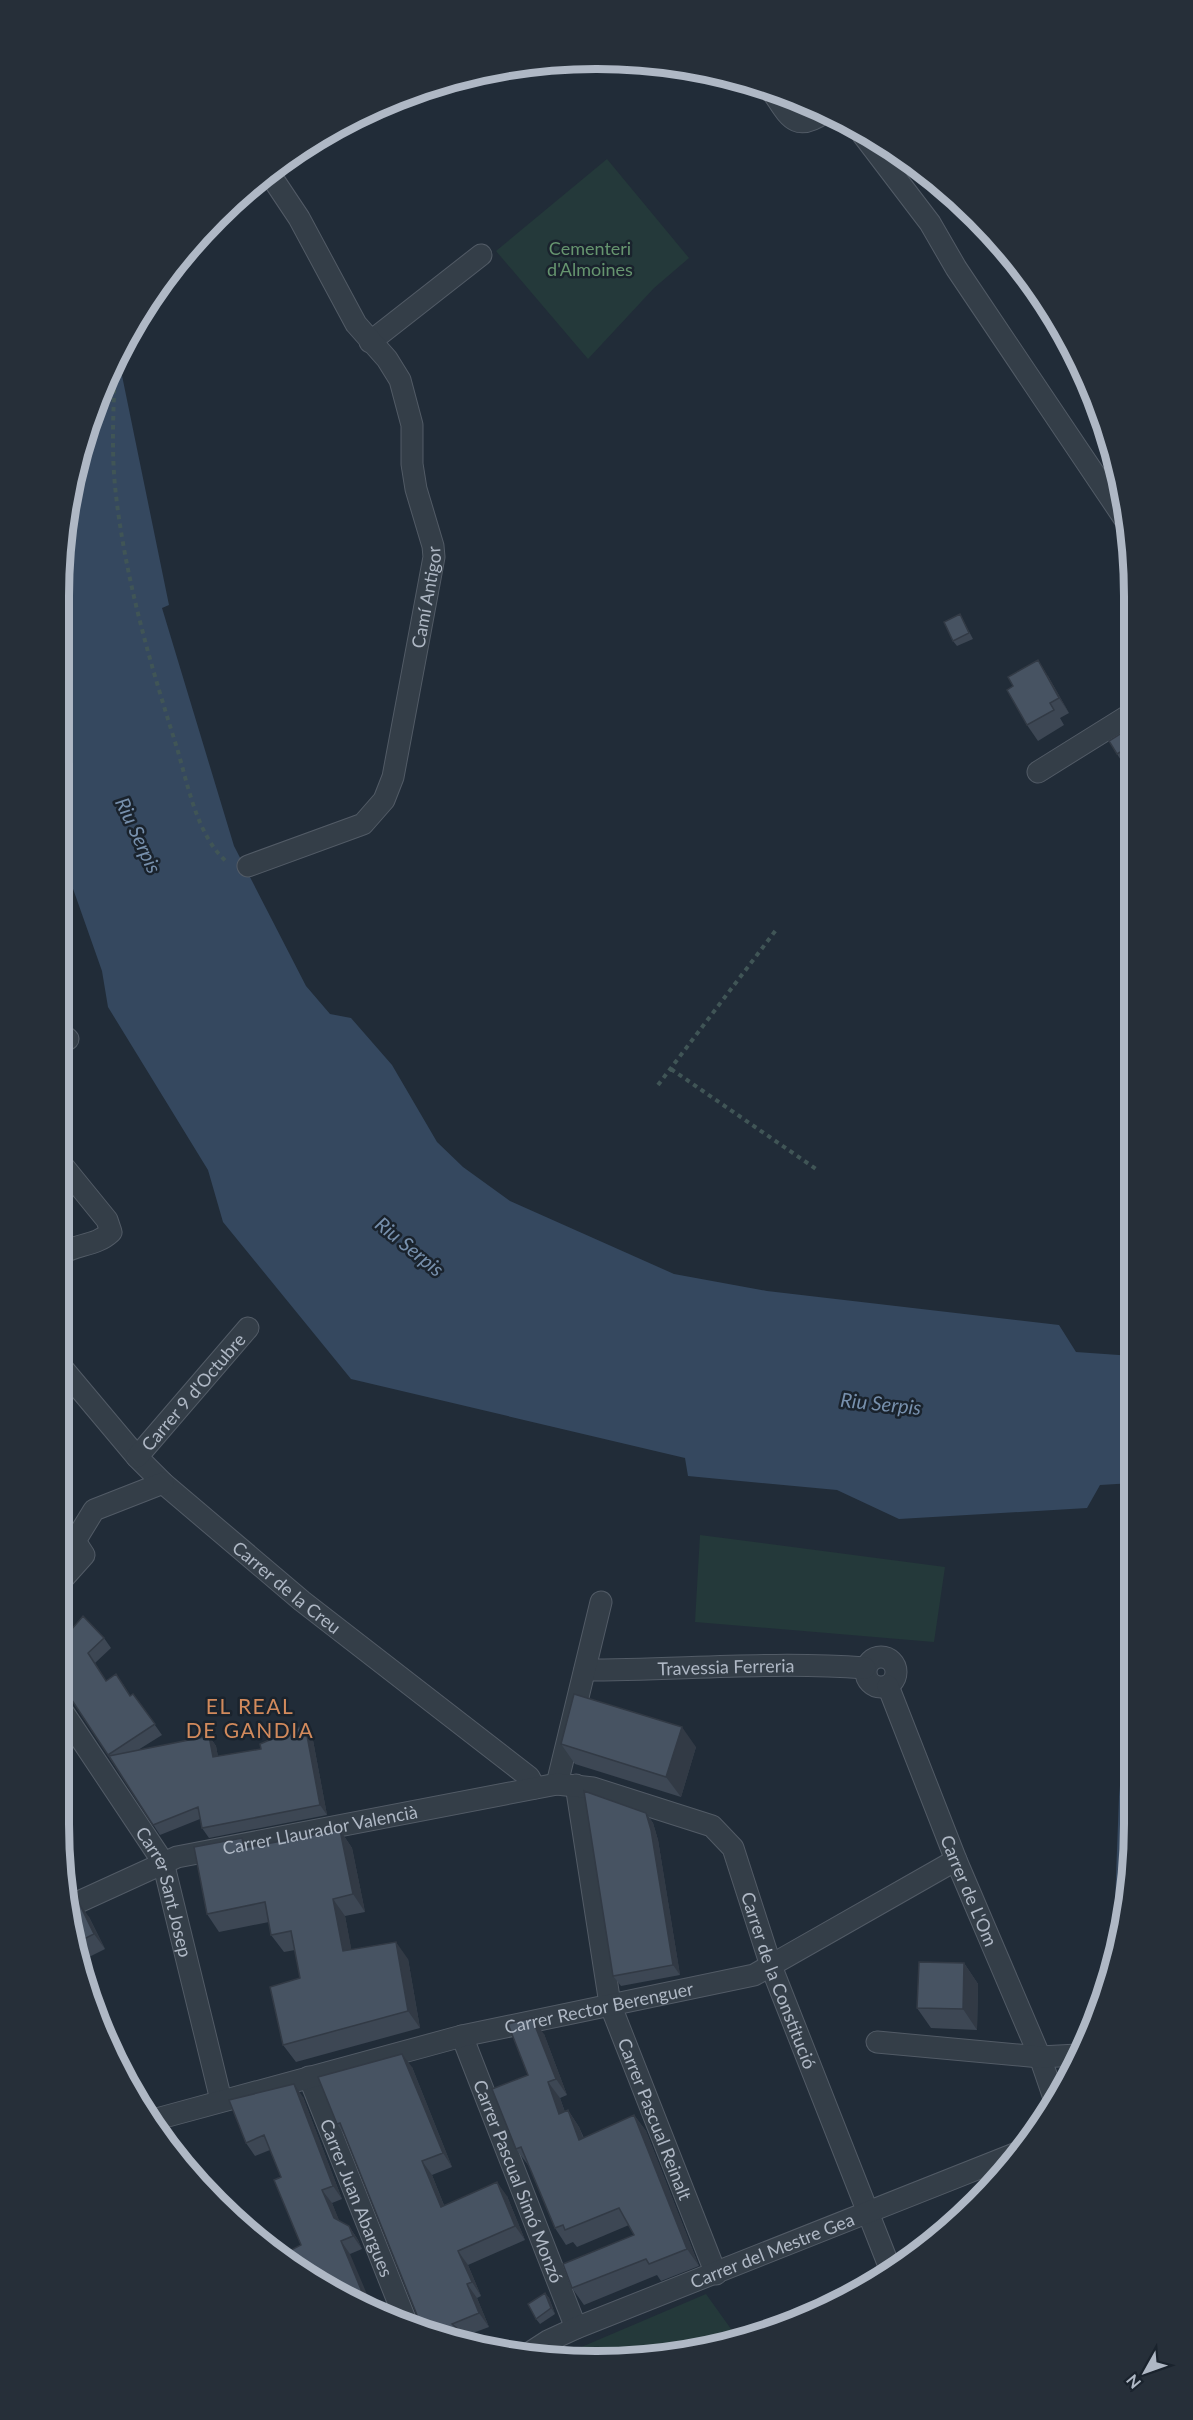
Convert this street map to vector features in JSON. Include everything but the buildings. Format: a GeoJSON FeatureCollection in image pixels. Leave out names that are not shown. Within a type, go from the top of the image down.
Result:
{"type":"FeatureCollection","features":[{"type":"Feature","properties":{"kind":"street"},"geometry":{"type":"LineString","coordinates":[[779,102],[786,112],[801,123],[808,124],[817,117]]}},
{"type":"Feature","properties":{"kind":"street"},"geometry":{"type":"LineString","coordinates":[[873,148],[930,222],[948,257],[1116,506]]}},
{"type":"Feature","properties":{"kind":"street","name":"Camí Antigor"},"geometry":{"type":"LineString","coordinates":[[248,866],[363,824],[384,800],[393,777],[434,557],[433,546],[417,496],[412,464],[412,425],[405,393],[387,360],[356,324],[299,218],[273,179]]}},
{"type":"Feature","properties":{"kind":"street"},"geometry":{"type":"LineString","coordinates":[[370,342],[481,255]]}},
{"type":"Feature","properties":{"kind":"street"},"geometry":{"type":"LineString","coordinates":[[1038,772],[1124,718]]}},
{"type":"Feature","properties":{"kind":"street"},"geometry":{"type":"LineString","coordinates":[[69,1174],[107,1220],[111,1232],[92,1245],[79,1245],[69,1250]]}},
{"type":"Feature","properties":{"kind":"street","name":"Carrer 9 d'Octubre"},"geometry":{"type":"LineString","coordinates":[[137,1457],[248,1328]]}},
{"type":"Feature","properties":{"kind":"street","name":"Carrer de la Creu"},"geometry":{"type":"LineString","coordinates":[[69,1377],[137,1457],[163,1483],[302,1601],[529,1777],[535,1788]]}},
{"type":"Feature","properties":{"kind":"street"},"geometry":{"type":"LineString","coordinates":[[69,1571],[84,1555],[75,1541],[94,1509],[163,1483]]}},
{"type":"Feature","properties":{"kind":"street"},"geometry":{"type":"LineString","coordinates":[[567,1784],[585,1670],[601,1602]]}},
{"type":"Feature","properties":{"kind":"street","name":"Travessia Ferreria"},"geometry":{"type":"LineString","coordinates":[[585,1670],[672,1670],[820,1665],[865,1668],[867,1680],[876,1688],[888,1686]]}},
{"type":"Feature","properties":{"kind":"street","name":"Carrer de L'Om"},"geometry":{"type":"LineString","coordinates":[[888,1686],[956,1860],[1040,2057],[1051,2090]]}},
{"type":"Feature","properties":{"kind":"street","name":"Carrer Sant Josep"},"geometry":{"type":"LineString","coordinates":[[69,1722],[164,1862],[221,2100]]}},
{"type":"Feature","properties":{"kind":"street","name":"Carrer Llaurador Valencià"},"geometry":{"type":"LineString","coordinates":[[76,1903],[177,1857],[535,1788],[567,1784]]}},
{"type":"Feature","properties":{"kind":"street","name":"Carrer de la Constitució"},"geometry":{"type":"LineString","coordinates":[[567,1784],[712,1826],[733,1848],[771,1966],[888,2263]]}},
{"type":"Feature","properties":{"kind":"street","name":"Carrer Pascual Reinalt"},"geometry":{"type":"LineString","coordinates":[[567,1784],[610,2004],[716,2274]]}},
{"type":"Feature","properties":{"kind":"street","name":"Carrer Rector Berenguer"},"geometry":{"type":"LineString","coordinates":[[159,2118],[462,2036],[753,1975],[956,1860]]}},
{"type":"Feature","properties":{"kind":"street","name":"Carrer Pascual Simó Monzó"},"geometry":{"type":"LineString","coordinates":[[462,2036],[576,2328]]}},
{"type":"Feature","properties":{"kind":"street"},"geometry":{"type":"LineString","coordinates":[[877,2042],[1040,2057],[1071,2055]]}},
{"type":"Feature","properties":{"kind":"street","name":"Carrer Juan Abargues"},"geometry":{"type":"LineString","coordinates":[[309,2077],[403,2314]]}},
{"type":"Feature","properties":{"kind":"street","name":"Carrer del Mestre Gea"},"geometry":{"type":"LineString","coordinates":[[538,2347],[576,2328],[1004,2158]]}},
{"type":"Feature","properties":{"kind":"path"},"geometry":{"type":"LineString","coordinates":[[115,381],[115,484],[123,537],[142,628],[191,796],[209,840],[220,856],[232,866],[239,869],[248,866]]}},
{"type":"Feature","properties":{"kind":"path"},"geometry":{"type":"LineString","coordinates":[[658,1085],[776,930]]}},
{"type":"Feature","properties":{"kind":"path"},"geometry":{"type":"LineString","coordinates":[[671,1069],[819,1171]]}},
{"type":"Feature","properties":{"kind":"green space","name":"Cementeri d'Almoines"},"geometry":{"type":"Polygon","coordinates":[[[607,159],[689,258],[654,288],[588,359],[496,251],[607,159]]]}},
{"type":"Feature","properties":{"kind":"green space"},"geometry":{"type":"Polygon","coordinates":[[[700,1535],[945,1567],[934,1642],[695,1622],[700,1535]]]}},
{"type":"Feature","properties":{"kind":"green space"},"geometry":{"type":"Polygon","coordinates":[[[706,2294],[734,2333],[699,2341],[631,2350],[574,2350],[706,2294]]]}},
{"type":"Feature","properties":{"kind":"water","name":"Riu Serpis"},"geometry":{"type":"Polygon","coordinates":[[[121,369],[169,605],[162,608],[234,846],[306,986],[330,1014],[351,1018],[392,1065],[437,1142],[463,1167],[510,1201],[674,1274],[767,1291],[1059,1325],[1076,1352],[1124,1355],[1124,1484],[1100,1485],[1087,1508],[899,1519],[837,1490],[688,1476],[685,1458],[351,1379],[223,1222],[208,1170],[108,1007],[102,971],[69,877],[70,562],[79,494],[87,460],[97,427],[121,369]]]}},
{"type":"Feature","properties":{"kind":"waterway"},"geometry":{"type":"LineString","coordinates":[[1118,1898],[1124,1774]]}},
{"type":"Feature","properties":{"kind":"district","name":"EL REAL DE GANDIA"},"geometry":{"type":"Point","coordinates":[250,1717]}}]}
